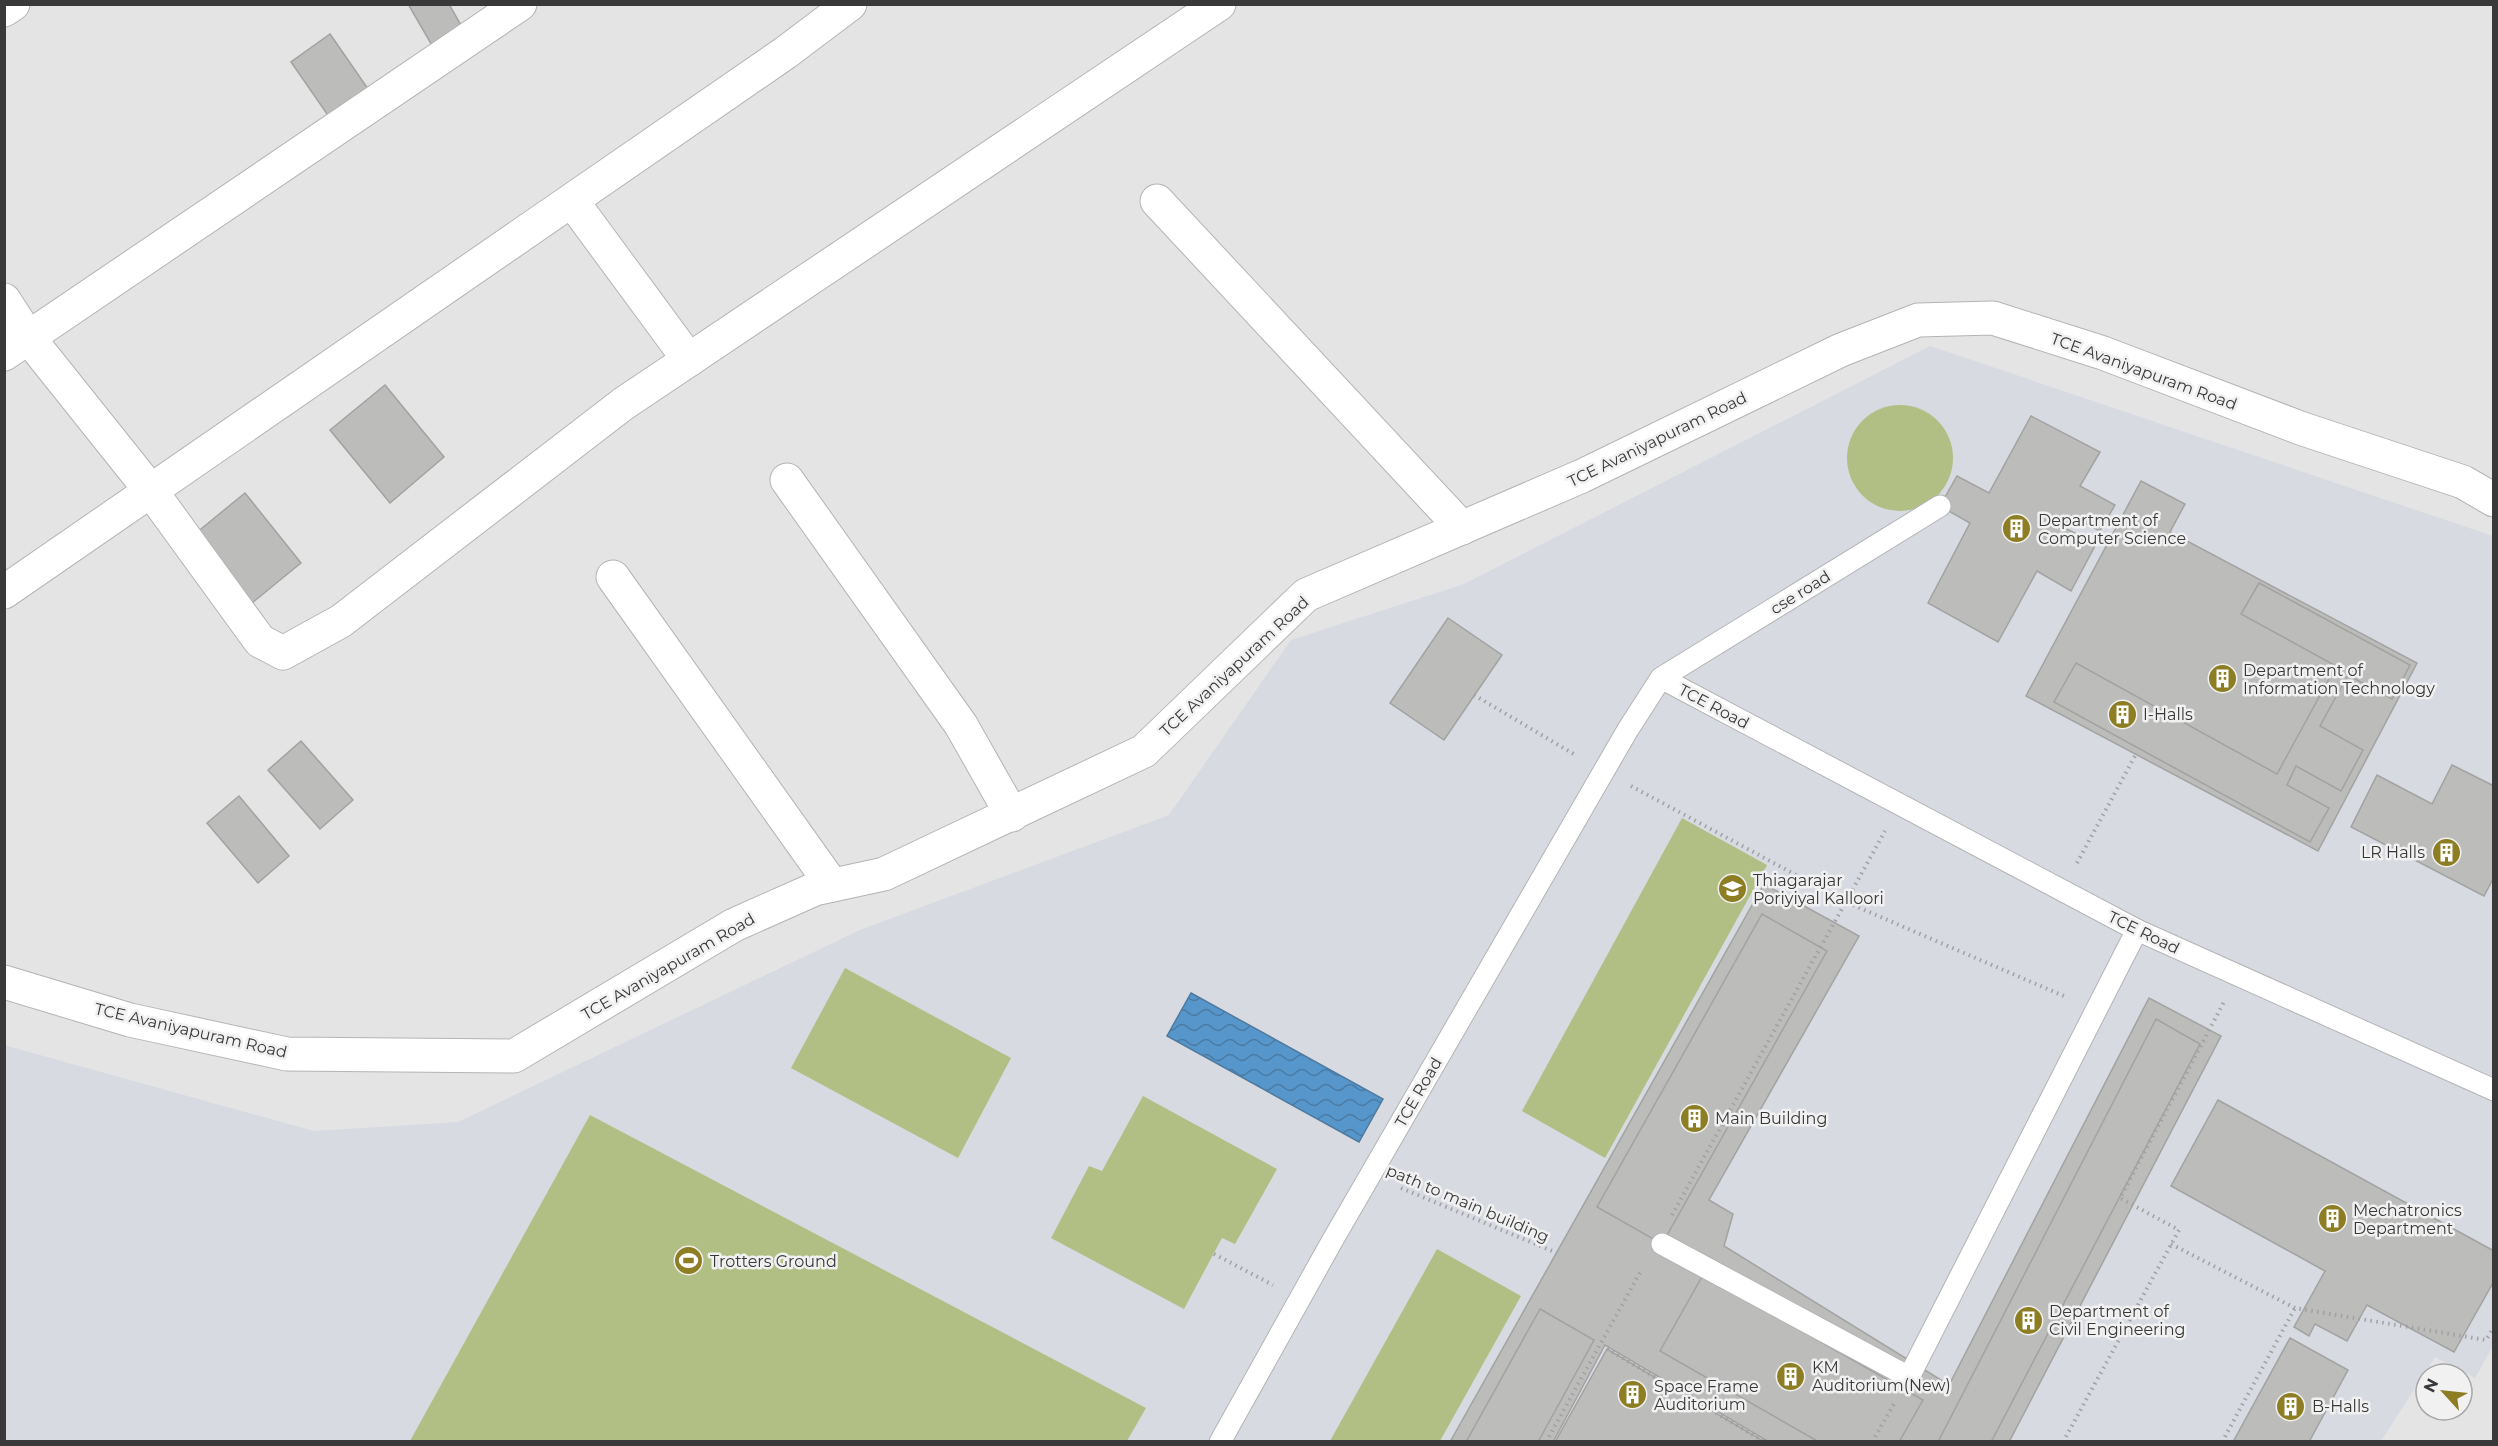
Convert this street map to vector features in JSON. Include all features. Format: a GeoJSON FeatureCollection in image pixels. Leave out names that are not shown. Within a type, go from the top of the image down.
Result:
{"type":"FeatureCollection","features":[{"type":"Feature","properties":{"kind":"street"},"geometry":{"type":"LineString","coordinates":[[4,10],[13,4]]}},
{"type":"Feature","properties":{"kind":"street"},"geometry":{"type":"LineString","coordinates":[[16,346],[520,4]]}},
{"type":"Feature","properties":{"kind":"street"},"geometry":{"type":"LineString","coordinates":[[4,592],[785,53],[850,4]]}},
{"type":"Feature","properties":{"kind":"street"},"geometry":{"type":"LineString","coordinates":[[4,300],[16,346],[152,491],[260,641],[283,653],[341,621],[623,404],[1219,4]]}},
{"type":"Feature","properties":{"kind":"street"},"geometry":{"type":"LineString","coordinates":[[572,201],[689,360]]}},
{"type":"Feature","properties":{"kind":"street"},"geometry":{"type":"LineString","coordinates":[[1157,201],[1462,528]]}},
{"type":"Feature","properties":{"kind":"street","name":"TCE Avaniyapuram Road"},"geometry":{"type":"LineString","coordinates":[[4,982],[130,1020],[287,1054],[514,1056],[734,925],[815,889],[884,874],[1144,751],[1306,595],[1582,476],[1841,350],[1918,320],[1993,318],[2103,353],[2303,429],[2463,482],[2493,500]]}},
{"type":"Feature","properties":{"kind":"street"},"geometry":{"type":"LineString","coordinates":[[787,480],[961,725],[1012,815]]}},
{"type":"Feature","properties":{"kind":"street"},"geometry":{"type":"LineString","coordinates":[[613,577],[832,885]]}},
{"type":"Feature","properties":{"kind":"lane","name":"cse road"},"geometry":{"type":"LineString","coordinates":[[1660,678],[1940,506]]}},
{"type":"Feature","properties":{"kind":"lane","name":"TCE Road"},"geometry":{"type":"LineString","coordinates":[[1220,1442],[1370,1174],[1660,678],[2138,930],[2493,1090]]}},
{"type":"Feature","properties":{"kind":"lane"},"geometry":{"type":"LineString","coordinates":[[1662,1244],[1909,1377],[2138,930]]}},
{"type":"Feature","properties":{"kind":"path"},"geometry":{"type":"LineString","coordinates":[[1474,695],[1604,772],[1846,902],[2097,1010]]}},
{"type":"Feature","properties":{"kind":"path"},"geometry":{"type":"LineString","coordinates":[[2063,890],[2136,754]]}},
{"type":"Feature","properties":{"kind":"path"},"geometry":{"type":"LineString","coordinates":[[1667,1224],[1900,804]]}},
{"type":"Feature","properties":{"kind":"path"},"geometry":{"type":"LineString","coordinates":[[2063,1442],[2179,1230],[2120,1198],[2238,975]]}},
{"type":"Feature","properties":{"kind":"path","name":"path to main building"},"geometry":{"type":"LineString","coordinates":[[1370,1174],[1557,1253]]}},
{"type":"Feature","properties":{"kind":"path"},"geometry":{"type":"LineString","coordinates":[[2171,1244],[2295,1308],[2486,1340],[2493,1327]]}},
{"type":"Feature","properties":{"kind":"path"},"geometry":{"type":"LineString","coordinates":[[1214,1254],[1300,1299]]}},
{"type":"Feature","properties":{"kind":"path"},"geometry":{"type":"LineString","coordinates":[[1546,1442],[1644,1265]]}},
{"type":"Feature","properties":{"kind":"path"},"geometry":{"type":"LineString","coordinates":[[2222,1442],[2295,1308]]}},
{"type":"Feature","properties":{"kind":"path"},"geometry":{"type":"LineString","coordinates":[[1607,1349],[1765,1442]]}},
{"type":"Feature","properties":{"kind":"path"},"geometry":{"type":"LineString","coordinates":[[1872,1442],[1909,1377]]}},
{"type":"Feature","properties":{"kind":"shaded area","name":"Thiagarajar Poriyiyal Kalloori"},"geometry":{"type":"Polygon","coordinates":[[[1930,346],[2493,536],[2493,1346],[2475,1378],[2474,1362],[2445,1362],[2435,1357],[2432,1362],[2414,1362],[2414,1390],[2381,1441],[5,1441],[4,1045],[314,1131],[458,1122],[860,930],[1169,815],[1291,640],[1464,584],[1930,346]]]}},
{"type":"Feature","properties":{"kind":"green space"},"geometry":{"type":"Polygon","coordinates":[[[1900,405],[1920,409],[1937,421],[1949,438],[1953,458],[1949,478],[1937,495],[1920,507],[1900,511],[1880,507],[1863,495],[1851,478],[1847,458],[1851,438],[1863,421],[1880,409],[1900,405]]]}},
{"type":"Feature","properties":{"kind":"green space"},"geometry":{"type":"Polygon","coordinates":[[[1682,818],[1767,865],[1605,1158],[1522,1111],[1682,818]]]}},
{"type":"Feature","properties":{"kind":"green space"},"geometry":{"type":"Polygon","coordinates":[[[845,968],[1011,1058],[958,1158],[791,1068],[845,968]]]}},
{"type":"Feature","properties":{"kind":"green space"},"geometry":{"type":"Polygon","coordinates":[[[1143,1096],[1277,1169],[1235,1244],[1222,1238],[1184,1309],[1051,1238],[1089,1166],[1102,1171],[1143,1096]]]}},
{"type":"Feature","properties":{"kind":"green space","name":"Trotters Ground"},"geometry":{"type":"Polygon","coordinates":[[[590,1115],[1146,1408],[1127,1441],[410,1441],[590,1115]]]}},
{"type":"Feature","properties":{"kind":"green space"},"geometry":{"type":"Polygon","coordinates":[[[1437,1249],[1521,1296],[1440,1441],[1330,1441],[1437,1249]]]}},
{"type":"Feature","properties":{"kind":"water"},"geometry":{"type":"Polygon","coordinates":[[[1191,993],[1383,1099],[1359,1142],[1167,1036],[1191,993]]]}},
{"type":"Feature","properties":{"kind":"building"},"geometry":{"type":"Polygon","coordinates":[[[408,4],[449,4],[467,36],[437,54],[408,4]]]}},
{"type":"Feature","properties":{"kind":"building"},"geometry":{"type":"Polygon","coordinates":[[[330,34],[373,96],[334,124],[291,62],[330,34]]]}},
{"type":"Feature","properties":{"kind":"building"},"geometry":{"type":"Polygon","coordinates":[[[385,385],[444,457],[390,503],[330,430],[385,385]]]}},
{"type":"Feature","properties":{"kind":"building","name":"Department of Computer Science"},"geometry":{"type":"Polygon","coordinates":[[[2031,416],[2100,452],[2080,486],[2115,505],[2100,531],[2071,516],[2065,528],[2096,544],[2071,591],[2037,571],[1998,642],[1928,603],[1970,523],[1940,506],[1957,476],[1989,493],[2031,416]]]}},
{"type":"Feature","properties":{"kind":"building","name":"Department of Information Technology"},"geometry":{"type":"Polygon","coordinates":[[[2141,481],[2185,504],[2170,532],[2417,663],[2318,851],[2026,696],[2141,481]]]}},
{"type":"Feature","properties":{"kind":"building"},"geometry":{"type":"Polygon","coordinates":[[[245,493],[301,563],[252,603],[196,533],[245,493]]]}},
{"type":"Feature","properties":{"kind":"building","name":"I-Halls"},"geometry":{"type":"Polygon","coordinates":[[[2259,583],[2410,665],[2392,699],[2348,675],[2320,726],[2363,750],[2341,791],[2296,766],[2287,785],[2329,808],[2310,842],[2054,702],[2076,663],[2277,774],[2336,666],[2241,614],[2259,583]]]}},
{"type":"Feature","properties":{"kind":"building"},"geometry":{"type":"Polygon","coordinates":[[[1448,618],[1502,655],[1444,740],[1390,703],[1448,618]]]}},
{"type":"Feature","properties":{"kind":"building"},"geometry":{"type":"Polygon","coordinates":[[[301,741],[353,800],[320,829],[268,770],[301,741]]]}},
{"type":"Feature","properties":{"kind":"building","name":"LR Halls"},"geometry":{"type":"Polygon","coordinates":[[[2452,765],[2494,786],[2494,877],[2484,896],[2351,827],[2377,775],[2432,804],[2452,765]]]}},
{"type":"Feature","properties":{"kind":"building"},"geometry":{"type":"Polygon","coordinates":[[[239,796],[289,856],[258,883],[207,823],[239,796]]]}},
{"type":"Feature","properties":{"kind":"building","name":"Main Building"},"geometry":{"type":"Polygon","coordinates":[[[1764,884],[1859,936],[1709,1200],[1733,1214],[1724,1246],[1949,1385],[2149,998],[2221,1036],[2009,1442],[1769,1442],[1605,1345],[1553,1442],[1450,1442],[1764,884]]]}},
{"type":"Feature","properties":{"kind":"building"},"geometry":{"type":"Polygon","coordinates":[[[1762,914],[1827,951],[1662,1244],[1597,1207],[1762,914]]]}},
{"type":"Feature","properties":{"kind":"building","name":"Department of Civil Engineering"},"geometry":{"type":"Polygon","coordinates":[[[2156,1019],[2200,1044],[1991,1442],[1938,1442],[2156,1019]]]}},
{"type":"Feature","properties":{"kind":"building","name":"Mechatronics Department"},"geometry":{"type":"Polygon","coordinates":[[[2218,1100],[2494,1251],[2494,1281],[2454,1352],[2367,1305],[2347,1341],[2315,1324],[2309,1336],[2294,1327],[2325,1271],[2171,1186],[2218,1100]]]}},
{"type":"Feature","properties":{"kind":"building","name":"KM Auditorium(New)"},"geometry":{"type":"Polygon","coordinates":[[[1703,1275],[1923,1400],[1899,1442],[1819,1442],[1660,1351],[1703,1275]]]}},
{"type":"Feature","properties":{"kind":"building"},"geometry":{"type":"Polygon","coordinates":[[[1540,1309],[1594,1340],[1538,1442],[1466,1442],[1540,1309]]]}},
{"type":"Feature","properties":{"kind":"building","name":"B-Halls"},"geometry":{"type":"Polygon","coordinates":[[[2290,1338],[2348,1370],[2309,1442],[2233,1442],[2290,1338]]]}},
{"type":"Feature","properties":{"kind":"building","name":"Space Frame Auditorium"},"geometry":{"type":"Polygon","coordinates":[[[1607,1349],[1765,1442],[1555,1442],[1607,1349]]]}},
{"type":"Feature","properties":{"kind":"place","name":"Department of Computer Science"},"geometry":{"type":"Point","coordinates":[2017,529]}},
{"type":"Feature","properties":{"kind":"place","name":"Department of Information Technology"},"geometry":{"type":"Point","coordinates":[2222,679]}},
{"type":"Feature","properties":{"kind":"place","name":"I-Halls"},"geometry":{"type":"Point","coordinates":[2122,714]}},
{"type":"Feature","properties":{"kind":"place","name":"LR Halls"},"geometry":{"type":"Point","coordinates":[2446,852]}},
{"type":"Feature","properties":{"kind":"place","name":"Thiagarajar Poriyiyal Kalloori"},"geometry":{"type":"Point","coordinates":[1732,889]}},
{"type":"Feature","properties":{"kind":"place","name":"Main Building"},"geometry":{"type":"Point","coordinates":[1694,1118]}},
{"type":"Feature","properties":{"kind":"place","name":"Mechatronics Department"},"geometry":{"type":"Point","coordinates":[2332,1219]}},
{"type":"Feature","properties":{"kind":"place","name":"Trotters Ground"},"geometry":{"type":"Point","coordinates":[689,1261]}},
{"type":"Feature","properties":{"kind":"place","name":"Department of Civil Engineering"},"geometry":{"type":"Point","coordinates":[2028,1320]}},
{"type":"Feature","properties":{"kind":"place","name":"KM Auditorium(New)"},"geometry":{"type":"Point","coordinates":[1791,1376]}},
{"type":"Feature","properties":{"kind":"place","name":"Space Frame Auditorium"},"geometry":{"type":"Point","coordinates":[1633,1395]}},
{"type":"Feature","properties":{"kind":"place","name":"B-Halls"},"geometry":{"type":"Point","coordinates":[2291,1406]}}]}
